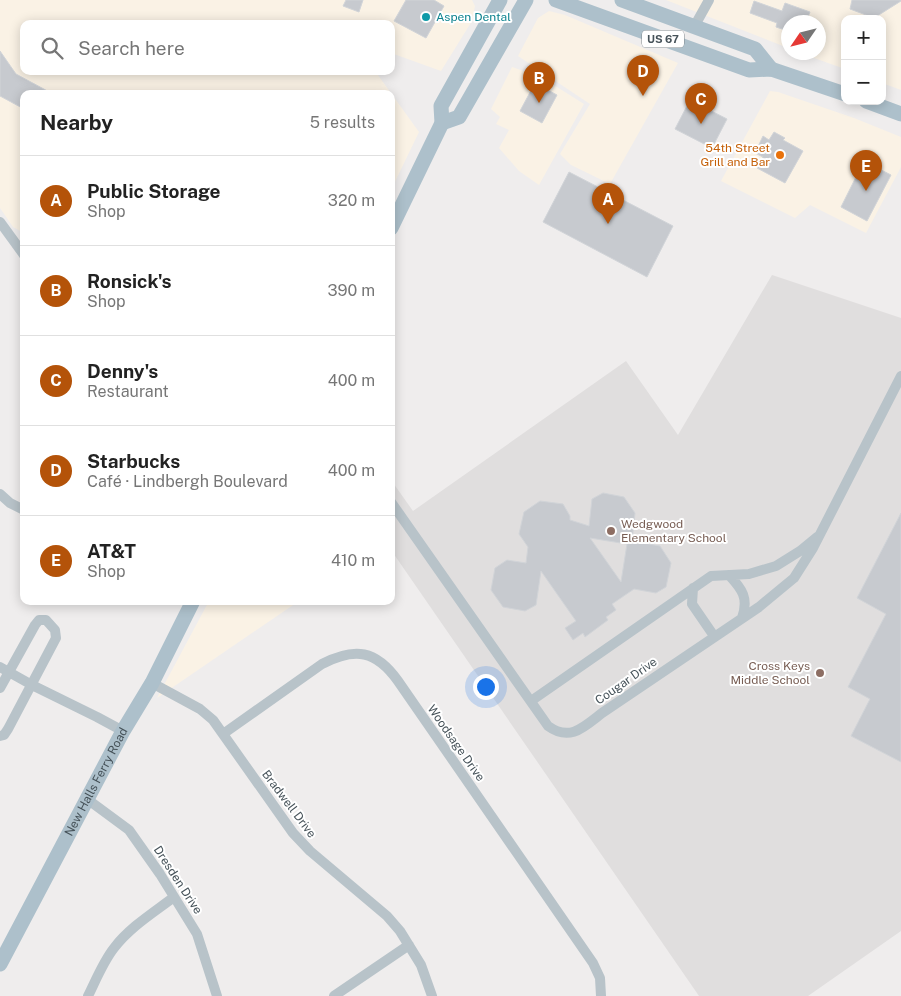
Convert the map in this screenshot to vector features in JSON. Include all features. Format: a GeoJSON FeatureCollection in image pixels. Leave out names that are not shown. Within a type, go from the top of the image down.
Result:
{"type":"FeatureCollection","features":[{"type":"Feature","properties":{"kind":"main road"},"geometry":{"type":"LineString","coordinates":[[488,0],[490,17]]}},
{"type":"Feature","properties":{"kind":"main road"},"geometry":{"type":"LineString","coordinates":[[395,220],[442,123],[441,106],[500,0]]}},
{"type":"Feature","properties":{"kind":"main road"},"geometry":{"type":"LineString","coordinates":[[442,123],[459,117],[526,0]]}},
{"type":"Feature","properties":{"kind":"main road","name":"US 67"},"geometry":{"type":"LineString","coordinates":[[556,0],[748,70],[771,69],[841,93]]}},
{"type":"Feature","properties":{"kind":"main road","name":"US 67"},"geometry":{"type":"LineString","coordinates":[[622,0],[755,49],[771,69]]}},
{"type":"Feature","properties":{"kind":"main road"},"geometry":{"type":"LineString","coordinates":[[877,105],[901,114]]}},
{"type":"Feature","properties":{"kind":"main road","name":"New Halls Ferry Road"},"geometry":{"type":"LineString","coordinates":[[0,964],[66,841],[86,799],[152,683],[191,605]]}},
{"type":"Feature","properties":{"kind":"street"},"geometry":{"type":"LineString","coordinates":[[694,27],[709,0]]}},
{"type":"Feature","properties":{"kind":"street"},"geometry":{"type":"LineString","coordinates":[[0,222],[20,250]]}},
{"type":"Feature","properties":{"kind":"street","name":"Cougar Drive"},"geometry":{"type":"LineString","coordinates":[[395,508],[548,726],[556,732],[565,734],[579,731],[602,713],[772,597],[794,578],[820,534],[901,376]]}},
{"type":"Feature","properties":{"kind":"street"},"geometry":{"type":"LineString","coordinates":[[0,494],[10,503],[20,508]]}},
{"type":"Feature","properties":{"kind":"street","name":"Cougar Drive"},"geometry":{"type":"LineString","coordinates":[[531,701],[711,576],[749,574],[776,566],[800,551],[820,534]]}},
{"type":"Feature","properties":{"kind":"street"},"geometry":{"type":"LineString","coordinates":[[729,575],[745,600],[742,618]]}},
{"type":"Feature","properties":{"kind":"street"},"geometry":{"type":"LineString","coordinates":[[693,588],[692,604],[714,636]]}},
{"type":"Feature","properties":{"kind":"street"},"geometry":{"type":"LineString","coordinates":[[0,688],[4,669],[39,620],[46,620],[55,630],[56,638],[8,729],[4,735],[0,736]]}},
{"type":"Feature","properties":{"kind":"street","name":"Woodsage Drive"},"geometry":{"type":"LineString","coordinates":[[223,734],[322,664],[336,657],[352,653],[368,656],[382,663],[391,670],[593,963],[600,978],[601,996]]}},
{"type":"Feature","properties":{"kind":"street"},"geometry":{"type":"LineString","coordinates":[[4,669],[32,686],[123,731]]}},
{"type":"Feature","properties":{"kind":"street","name":"Bradwell Drive"},"geometry":{"type":"LineString","coordinates":[[152,683],[200,709],[213,720],[293,833],[310,851],[387,916],[409,945],[421,965],[432,996]]}},
{"type":"Feature","properties":{"kind":"street","name":"Dresden Drive"},"geometry":{"type":"LineString","coordinates":[[86,799],[129,830],[174,897],[197,934],[217,996]]}},
{"type":"Feature","properties":{"kind":"street"},"geometry":{"type":"LineString","coordinates":[[88,996],[112,950],[138,924],[174,897]]}},
{"type":"Feature","properties":{"kind":"street"},"geometry":{"type":"LineString","coordinates":[[334,996],[409,945]]}},
{"type":"Feature","properties":{"kind":"shaded area"},"geometry":{"type":"Polygon","coordinates":[[[0,0],[472,0],[475,6],[472,21],[441,71],[395,54],[395,20],[20,20],[20,75],[378,75],[389,90],[20,90],[20,231],[13,227],[0,208],[0,0]]]}},
{"type":"Feature","properties":{"kind":"shaded area"},"geometry":{"type":"Polygon","coordinates":[[[666,0],[901,0],[901,90],[886,84],[886,15],[841,15],[841,68],[820,60],[826,60],[826,15],[781,15],[781,45],[666,0]]]}},
{"type":"Feature","properties":{"kind":"shaded area"},"geometry":{"type":"Polygon","coordinates":[[[549,11],[565,15],[678,63],[610,184],[571,165],[560,154],[590,104],[518,56],[538,18],[549,11]]]}},
{"type":"Feature","properties":{"kind":"shaded area"},"geometry":{"type":"Polygon","coordinates":[[[512,67],[541,77],[584,104],[539,185],[519,171],[499,148],[509,130],[496,124],[500,117],[491,109],[512,67]]]}},
{"type":"Feature","properties":{"kind":"shaded area"},"geometry":{"type":"Polygon","coordinates":[[[770,91],[854,118],[901,137],[901,167],[866,233],[810,205],[795,218],[721,181],[770,91]]]}},
{"type":"Feature","properties":{"kind":"shaded area"},"geometry":{"type":"Polygon","coordinates":[[[395,99],[419,132],[395,182],[395,99]]]}},
{"type":"Feature","properties":{"kind":"shaded area"},"geometry":{"type":"Polygon","coordinates":[[[772,275],[901,318],[901,931],[808,996],[699,996],[395,556],[395,486],[413,511],[626,361],[678,435],[772,275]]]}},
{"type":"Feature","properties":{"kind":"shaded area"},"geometry":{"type":"Polygon","coordinates":[[[207,605],[293,605],[157,698],[207,605]]]}},
{"type":"Feature","properties":{"kind":"building"},"geometry":{"type":"Polygon","coordinates":[[[346,0],[363,0],[359,12],[343,6],[346,0]]]}},
{"type":"Feature","properties":{"kind":"building","name":"Aspen Dental"},"geometry":{"type":"Polygon","coordinates":[[[406,0],[434,0],[444,6],[426,38],[395,20],[406,0]]]}},
{"type":"Feature","properties":{"kind":"building"},"geometry":{"type":"Polygon","coordinates":[[[852,0],[901,0],[879,15],[866,15],[850,9],[852,0]]]}},
{"type":"Feature","properties":{"kind":"building"},"geometry":{"type":"Polygon","coordinates":[[[754,1],[782,11],[785,3],[810,12],[809,15],[781,15],[781,29],[776,27],[777,23],[750,13],[754,1]]]}},
{"type":"Feature","properties":{"kind":"building"},"geometry":{"type":"Polygon","coordinates":[[[0,51],[16,74],[46,90],[20,90],[20,107],[0,96],[0,51]]]}},
{"type":"Feature","properties":{"kind":"building"},"geometry":{"type":"Polygon","coordinates":[[[535,83],[557,95],[542,123],[520,111],[535,83]]]}},
{"type":"Feature","properties":{"kind":"building"},"geometry":{"type":"Polygon","coordinates":[[[690,100],[727,119],[712,148],[675,129],[690,100]]]}},
{"type":"Feature","properties":{"kind":"building","name":"54th Street Grill and Bar"},"geometry":{"type":"Polygon","coordinates":[[[774,132],[785,138],[783,140],[803,151],[785,183],[757,168],[763,157],[755,153],[763,136],[769,140],[774,132]]]}},
{"type":"Feature","properties":{"kind":"building"},"geometry":{"type":"Polygon","coordinates":[[[864,161],[891,175],[867,221],[841,207],[864,161]]]}},
{"type":"Feature","properties":{"kind":"building"},"geometry":{"type":"Polygon","coordinates":[[[569,172],[673,226],[647,277],[543,222],[569,172]]]}},
{"type":"Feature","properties":{"kind":"building","name":"Wedgwood Elementary School"},"geometry":{"type":"Polygon","coordinates":[[[603,493],[624,497],[635,513],[632,541],[660,546],[671,563],[666,587],[656,593],[634,589],[612,604],[616,610],[606,617],[608,620],[585,637],[583,633],[573,640],[565,628],[576,621],[541,571],[536,605],[525,611],[503,607],[491,590],[495,568],[507,560],[526,563],[528,547],[519,534],[524,512],[540,501],[563,504],[570,516],[570,520],[589,526],[592,499],[603,493]],[[590,538],[621,582],[627,544],[590,538]]]}},
{"type":"Feature","properties":{"kind":"building"},"geometry":{"type":"Polygon","coordinates":[[[901,513],[901,762],[851,736],[870,699],[848,687],[886,614],[857,598],[901,513]]]}},
{"type":"Feature","properties":{"kind":"place","name":"Aspen Dental"},"geometry":{"type":"Point","coordinates":[426,17]}},
{"type":"Feature","properties":{"kind":"place","name":"Starbucks"},"geometry":{"type":"Point","coordinates":[643,96]}},
{"type":"Feature","properties":{"kind":"place","name":"Ronsick's"},"geometry":{"type":"Point","coordinates":[539,103]}},
{"type":"Feature","properties":{"kind":"place","name":"Denny's"},"geometry":{"type":"Point","coordinates":[701,124]}},
{"type":"Feature","properties":{"kind":"place","name":"54th Street Grill and Bar"},"geometry":{"type":"Point","coordinates":[780,155]}},
{"type":"Feature","properties":{"kind":"place","name":"AT&T"},"geometry":{"type":"Point","coordinates":[866,191]}},
{"type":"Feature","properties":{"kind":"place","name":"Public Storage"},"geometry":{"type":"Point","coordinates":[608,224]}},
{"type":"Feature","properties":{"kind":"place","name":"Wedgwood Elementary School"},"geometry":{"type":"Point","coordinates":[611,531]}},
{"type":"Feature","properties":{"kind":"place","name":"Cross Keys Middle School"},"geometry":{"type":"Point","coordinates":[820,673]}}]}
